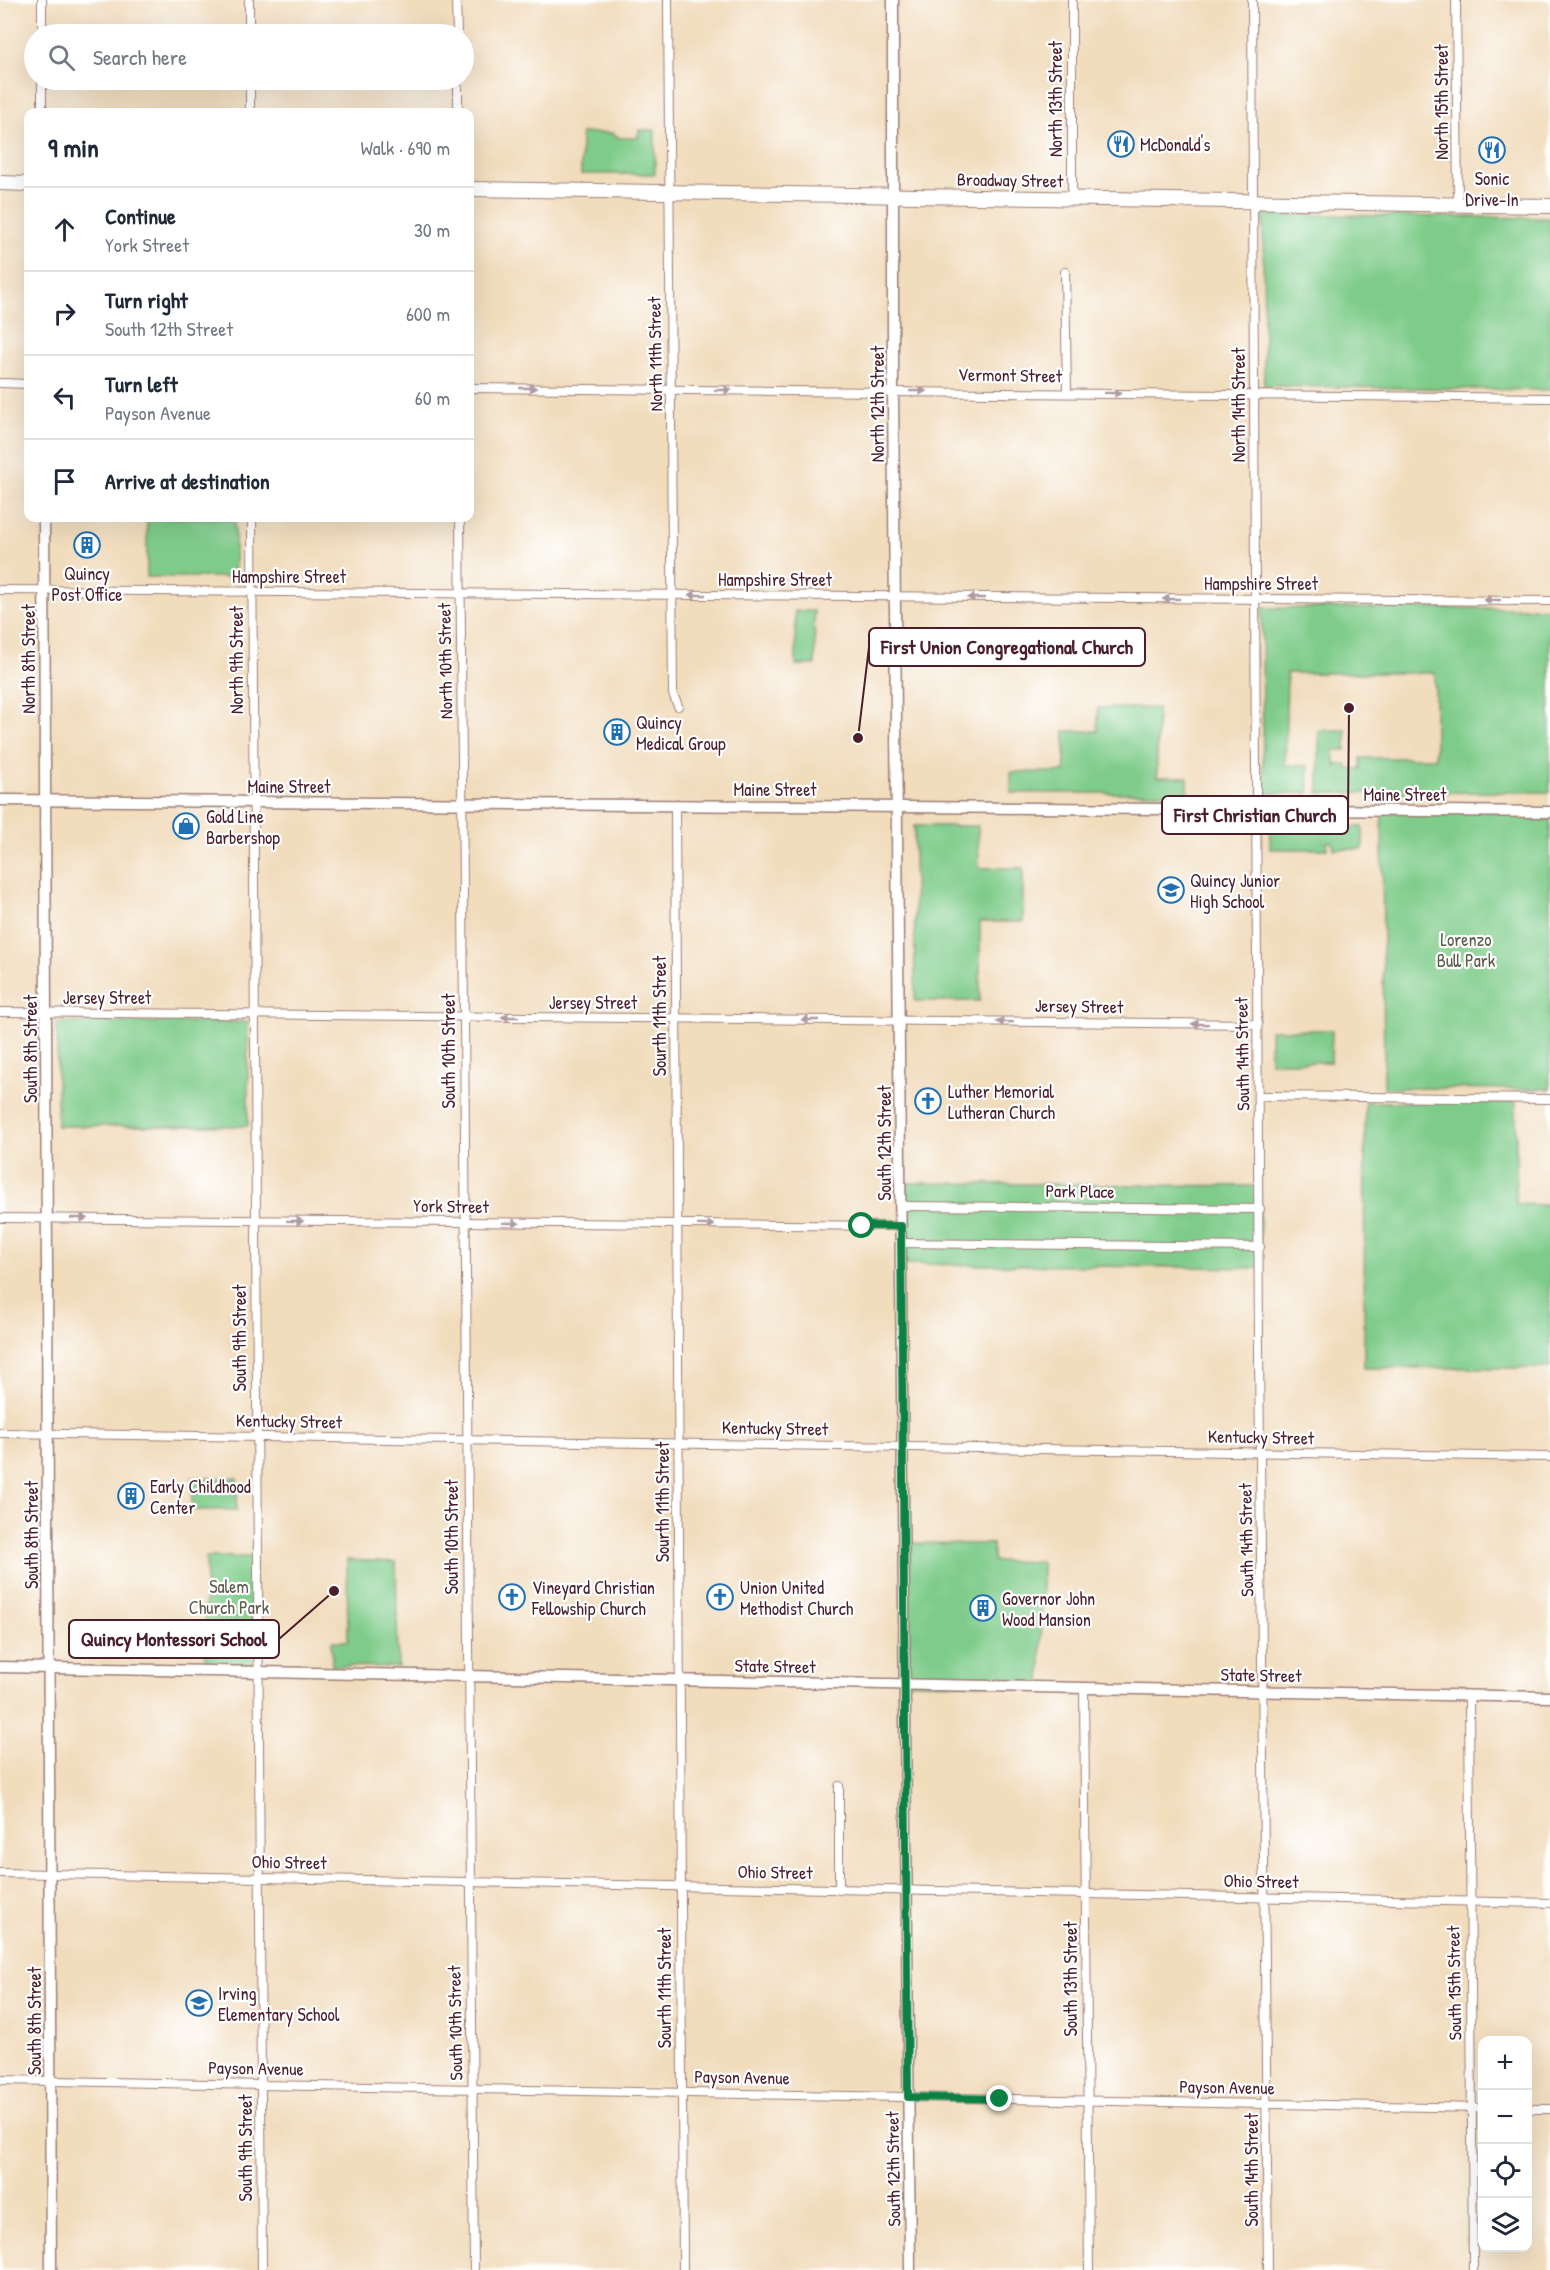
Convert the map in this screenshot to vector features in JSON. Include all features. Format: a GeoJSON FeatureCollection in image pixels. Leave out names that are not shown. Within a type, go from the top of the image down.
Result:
{"type":"FeatureCollection","features":[{"type":"Feature","properties":{"kind":"main road"},"geometry":{"type":"LineString","coordinates":[[0,183],[24,184]]}},
{"type":"Feature","properties":{"kind":"main road","name":"Broadway Street"},"geometry":{"type":"LineString","coordinates":[[474,189],[1550,206]]}},
{"type":"Feature","properties":{"kind":"street"},"geometry":{"type":"LineString","coordinates":[[42,0],[42,24]]}},
{"type":"Feature","properties":{"kind":"street"},"geometry":{"type":"LineString","coordinates":[[249,0],[249,24]]}},
{"type":"Feature","properties":{"kind":"street"},"geometry":{"type":"LineString","coordinates":[[456,0],[457,24]]}},
{"type":"Feature","properties":{"kind":"street","name":"North 11th Street"},"geometry":{"type":"LineString","coordinates":[[668,0],[673,694],[678,706]]}},
{"type":"Feature","properties":{"kind":"street","name":"North 12th Street"},"geometry":{"type":"LineString","coordinates":[[893,0],[893,390],[898,807]]}},
{"type":"Feature","properties":{"kind":"street","name":"North 13th Street"},"geometry":{"type":"LineString","coordinates":[[1072,0],[1072,198]]}},
{"type":"Feature","properties":{"kind":"street","name":"North 14th Street"},"geometry":{"type":"LineString","coordinates":[[1252,0],[1257,810]]}},
{"type":"Feature","properties":{"kind":"street","name":"North 15th Street"},"geometry":{"type":"LineString","coordinates":[[1456,0],[1458,204]]}},
{"type":"Feature","properties":{"kind":"street"},"geometry":{"type":"LineString","coordinates":[[42,90],[42,108]]}},
{"type":"Feature","properties":{"kind":"street"},"geometry":{"type":"LineString","coordinates":[[250,90],[250,108]]}},
{"type":"Feature","properties":{"kind":"street"},"geometry":{"type":"LineString","coordinates":[[458,90],[458,108]]}},
{"type":"Feature","properties":{"kind":"street"},"geometry":{"type":"LineString","coordinates":[[1065,272],[1066,392]]}},
{"type":"Feature","properties":{"kind":"street"},"geometry":{"type":"LineString","coordinates":[[0,383],[24,384]]}},
{"type":"Feature","properties":{"kind":"street","name":"Vermont Street"},"geometry":{"type":"LineString","coordinates":[[474,388],[893,390],[1550,398]]}},
{"type":"Feature","properties":{"kind":"street","name":"North 8th Street"},"geometry":{"type":"LineString","coordinates":[[44,522],[45,800]]}},
{"type":"Feature","properties":{"kind":"street","name":"North 9th Street"},"geometry":{"type":"LineString","coordinates":[[252,522],[254,802]]}},
{"type":"Feature","properties":{"kind":"street","name":"North 10th Street"},"geometry":{"type":"LineString","coordinates":[[460,522],[463,804]]}},
{"type":"Feature","properties":{"kind":"street","name":"Hampshire Street"},"geometry":{"type":"LineString","coordinates":[[0,590],[1550,601]]}},
{"type":"Feature","properties":{"kind":"street","name":"Maine Street"},"geometry":{"type":"LineString","coordinates":[[0,800],[1550,812]]}},
{"type":"Feature","properties":{"kind":"street","name":"South 8th Street"},"geometry":{"type":"LineString","coordinates":[[45,800],[51,2270]]}},
{"type":"Feature","properties":{"kind":"street","name":"South 9th Street"},"geometry":{"type":"LineString","coordinates":[[254,802],[255,1382],[258,1437],[262,2270]]}},
{"type":"Feature","properties":{"kind":"street","name":"South 10th Street"},"geometry":{"type":"LineString","coordinates":[[463,804],[474,2270]]}},
{"type":"Feature","properties":{"kind":"street","name":"Sourth 11th Street"},"geometry":{"type":"LineString","coordinates":[[675,805],[683,2270]]}},
{"type":"Feature","properties":{"kind":"street","name":"South 12th Street"},"geometry":{"type":"LineString","coordinates":[[898,807],[910,2270]]}},
{"type":"Feature","properties":{"kind":"street","name":"South 14th Street"},"geometry":{"type":"LineString","coordinates":[[1257,810],[1268,2270]]}},
{"type":"Feature","properties":{"kind":"street","name":"Jersey Street"},"geometry":{"type":"LineString","coordinates":[[0,1012],[1258,1024]]}},
{"type":"Feature","properties":{"kind":"street"},"geometry":{"type":"LineString","coordinates":[[1259,1096],[1550,1098]]}},
{"type":"Feature","properties":{"kind":"street","name":"Park Place"},"geometry":{"type":"LineString","coordinates":[[901,1206],[1260,1209]]}},
{"type":"Feature","properties":{"kind":"street","name":"York Street"},"geometry":{"type":"LineString","coordinates":[[0,1218],[901,1226]]}},
{"type":"Feature","properties":{"kind":"street"},"geometry":{"type":"LineString","coordinates":[[901,1243],[1260,1247]]}},
{"type":"Feature","properties":{"kind":"street","name":"Kentucky Street"},"geometry":{"type":"LineString","coordinates":[[0,1433],[1550,1457]]}},
{"type":"Feature","properties":{"kind":"street","name":"State Street"},"geometry":{"type":"LineString","coordinates":[[0,1667],[1550,1697]]}},
{"type":"Feature","properties":{"kind":"street","name":"South 13th Street"},"geometry":{"type":"LineString","coordinates":[[1084,1688],[1089,2270]]}},
{"type":"Feature","properties":{"kind":"street","name":"South 15th Street"},"geometry":{"type":"LineString","coordinates":[[1469,1696],[1473,2270]]}},
{"type":"Feature","properties":{"kind":"street"},"geometry":{"type":"LineString","coordinates":[[839,1786],[839,1890]]}},
{"type":"Feature","properties":{"kind":"street","name":"Ohio Street"},"geometry":{"type":"LineString","coordinates":[[0,1873],[1550,1903]]}},
{"type":"Feature","properties":{"kind":"street","name":"Payson Avenue"},"geometry":{"type":"LineString","coordinates":[[0,2080],[1478,2108]]}},
{"type":"Feature","properties":{"kind":"street"},"geometry":{"type":"LineString","coordinates":[[1532,2109],[1550,2109]]}},
{"type":"Feature","properties":{"kind":"green space"},"geometry":{"type":"Polygon","coordinates":[[[639,130],[655,130],[655,174],[581,174],[581,133],[612,133],[620,138],[638,138],[639,130]]]}},
{"type":"Feature","properties":{"kind":"green space"},"geometry":{"type":"Polygon","coordinates":[[[1263,214],[1550,218],[1550,390],[1264,386],[1263,214]]]}},
{"type":"Feature","properties":{"kind":"green space"},"geometry":{"type":"Polygon","coordinates":[[[147,522],[235,522],[235,577],[147,577],[147,522]]]}},
{"type":"Feature","properties":{"kind":"green space"},"geometry":{"type":"Polygon","coordinates":[[[1262,608],[1550,608],[1550,792],[1319,793],[1319,730],[1346,730],[1346,750],[1334,750],[1336,768],[1337,764],[1347,764],[1347,769],[1361,769],[1361,758],[1435,758],[1435,673],[1287,673],[1285,765],[1308,766],[1309,793],[1263,793],[1262,608]]]}},
{"type":"Feature","properties":{"kind":"green space"},"geometry":{"type":"Polygon","coordinates":[[[795,611],[814,611],[815,665],[796,665],[795,611]]]}},
{"type":"Feature","properties":{"kind":"green space"},"geometry":{"type":"Polygon","coordinates":[[[1098,708],[1157,708],[1157,777],[1188,777],[1188,793],[1011,793],[1011,772],[1065,772],[1065,731],[1098,731],[1098,708]]]}},
{"type":"Feature","properties":{"kind":"green space","name":"Lorenzo Bull Park"},"geometry":{"type":"Polygon","coordinates":[[[1382,811],[1550,811],[1550,1089],[1384,1088],[1382,811]]]}},
{"type":"Feature","properties":{"kind":"green space"},"geometry":{"type":"Polygon","coordinates":[[[914,826],[978,826],[979,868],[1023,868],[1023,922],[980,922],[980,1001],[915,1001],[914,826]]]}},
{"type":"Feature","properties":{"kind":"green space"},"geometry":{"type":"Polygon","coordinates":[[[1270,827],[1363,827],[1363,849],[1333,849],[1333,842],[1327,842],[1327,849],[1270,849],[1270,827]]]}},
{"type":"Feature","properties":{"kind":"green space"},"geometry":{"type":"Polygon","coordinates":[[[57,1022],[248,1022],[248,1126],[57,1126],[57,1022]]]}},
{"type":"Feature","properties":{"kind":"green space"},"geometry":{"type":"Polygon","coordinates":[[[1270,1030],[1332,1030],[1331,1062],[1270,1062],[1270,1030]]]}},
{"type":"Feature","properties":{"kind":"green space"},"geometry":{"type":"Polygon","coordinates":[[[1365,1102],[1516,1102],[1516,1204],[1550,1205],[1550,1368],[1364,1368],[1365,1102]]]}},
{"type":"Feature","properties":{"kind":"green space"},"geometry":{"type":"Polygon","coordinates":[[[901,1183],[1260,1186],[1260,1268],[901,1264],[901,1183]]]}},
{"type":"Feature","properties":{"kind":"green space"},"geometry":{"type":"Polygon","coordinates":[[[192,1478],[237,1478],[237,1510],[192,1510],[192,1478]]]}},
{"type":"Feature","properties":{"kind":"green space"},"geometry":{"type":"Polygon","coordinates":[[[909,1543],[993,1544],[993,1561],[1042,1562],[1041,1684],[908,1683],[909,1543]]]}},
{"type":"Feature","properties":{"kind":"green space","name":"Salem Church Park"},"geometry":{"type":"Polygon","coordinates":[[[206,1557],[253,1557],[253,1665],[205,1664],[206,1557]]]}},
{"type":"Feature","properties":{"kind":"green space"},"geometry":{"type":"Polygon","coordinates":[[[347,1560],[396,1562],[398,1667],[332,1666],[332,1641],[348,1641],[347,1560]]]}},
{"type":"Feature","properties":{"kind":"place","name":"McDonald's"},"geometry":{"type":"Point","coordinates":[1121,144]}},
{"type":"Feature","properties":{"kind":"place","name":"Sonic Drive-In"},"geometry":{"type":"Point","coordinates":[1492,150]}},
{"type":"Feature","properties":{"kind":"place","name":"Quincy Post Office"},"geometry":{"type":"Point","coordinates":[87,545]}},
{"type":"Feature","properties":{"kind":"place","name":"First Christian Church"},"geometry":{"type":"Point","coordinates":[1349,708]}},
{"type":"Feature","properties":{"kind":"place","name":"Quincy Medical Group"},"geometry":{"type":"Point","coordinates":[617,732]}},
{"type":"Feature","properties":{"kind":"place","name":"First Union Congregational Church"},"geometry":{"type":"Point","coordinates":[858,738]}},
{"type":"Feature","properties":{"kind":"place","name":"Gold Line Barbershop"},"geometry":{"type":"Point","coordinates":[186,826]}},
{"type":"Feature","properties":{"kind":"place","name":"Quincy Junior High School"},"geometry":{"type":"Point","coordinates":[1171,890]}},
{"type":"Feature","properties":{"kind":"place","name":"Luther Memorial Lutheran Church"},"geometry":{"type":"Point","coordinates":[928,1101]}},
{"type":"Feature","properties":{"kind":"place","name":"Early Childhood Center"},"geometry":{"type":"Point","coordinates":[131,1496]}},
{"type":"Feature","properties":{"kind":"place","name":"Quincy Montessori School"},"geometry":{"type":"Point","coordinates":[334,1591]}},
{"type":"Feature","properties":{"kind":"place","name":"Vineyard Christian Fellowship Church"},"geometry":{"type":"Point","coordinates":[512,1597]}},
{"type":"Feature","properties":{"kind":"place","name":"Union United Methodist Church"},"geometry":{"type":"Point","coordinates":[720,1597]}},
{"type":"Feature","properties":{"kind":"place","name":"Governor John Wood Mansion"},"geometry":{"type":"Point","coordinates":[983,1608]}},
{"type":"Feature","properties":{"kind":"place","name":"Irving Elementary School"},"geometry":{"type":"Point","coordinates":[199,2003]}},
{"type":"Feature","properties":{"kind":"route"},"geometry":{"type":"LineString","coordinates":[[862,1226],[901,1226],[908,2097],[1000,2099]]}}]}
